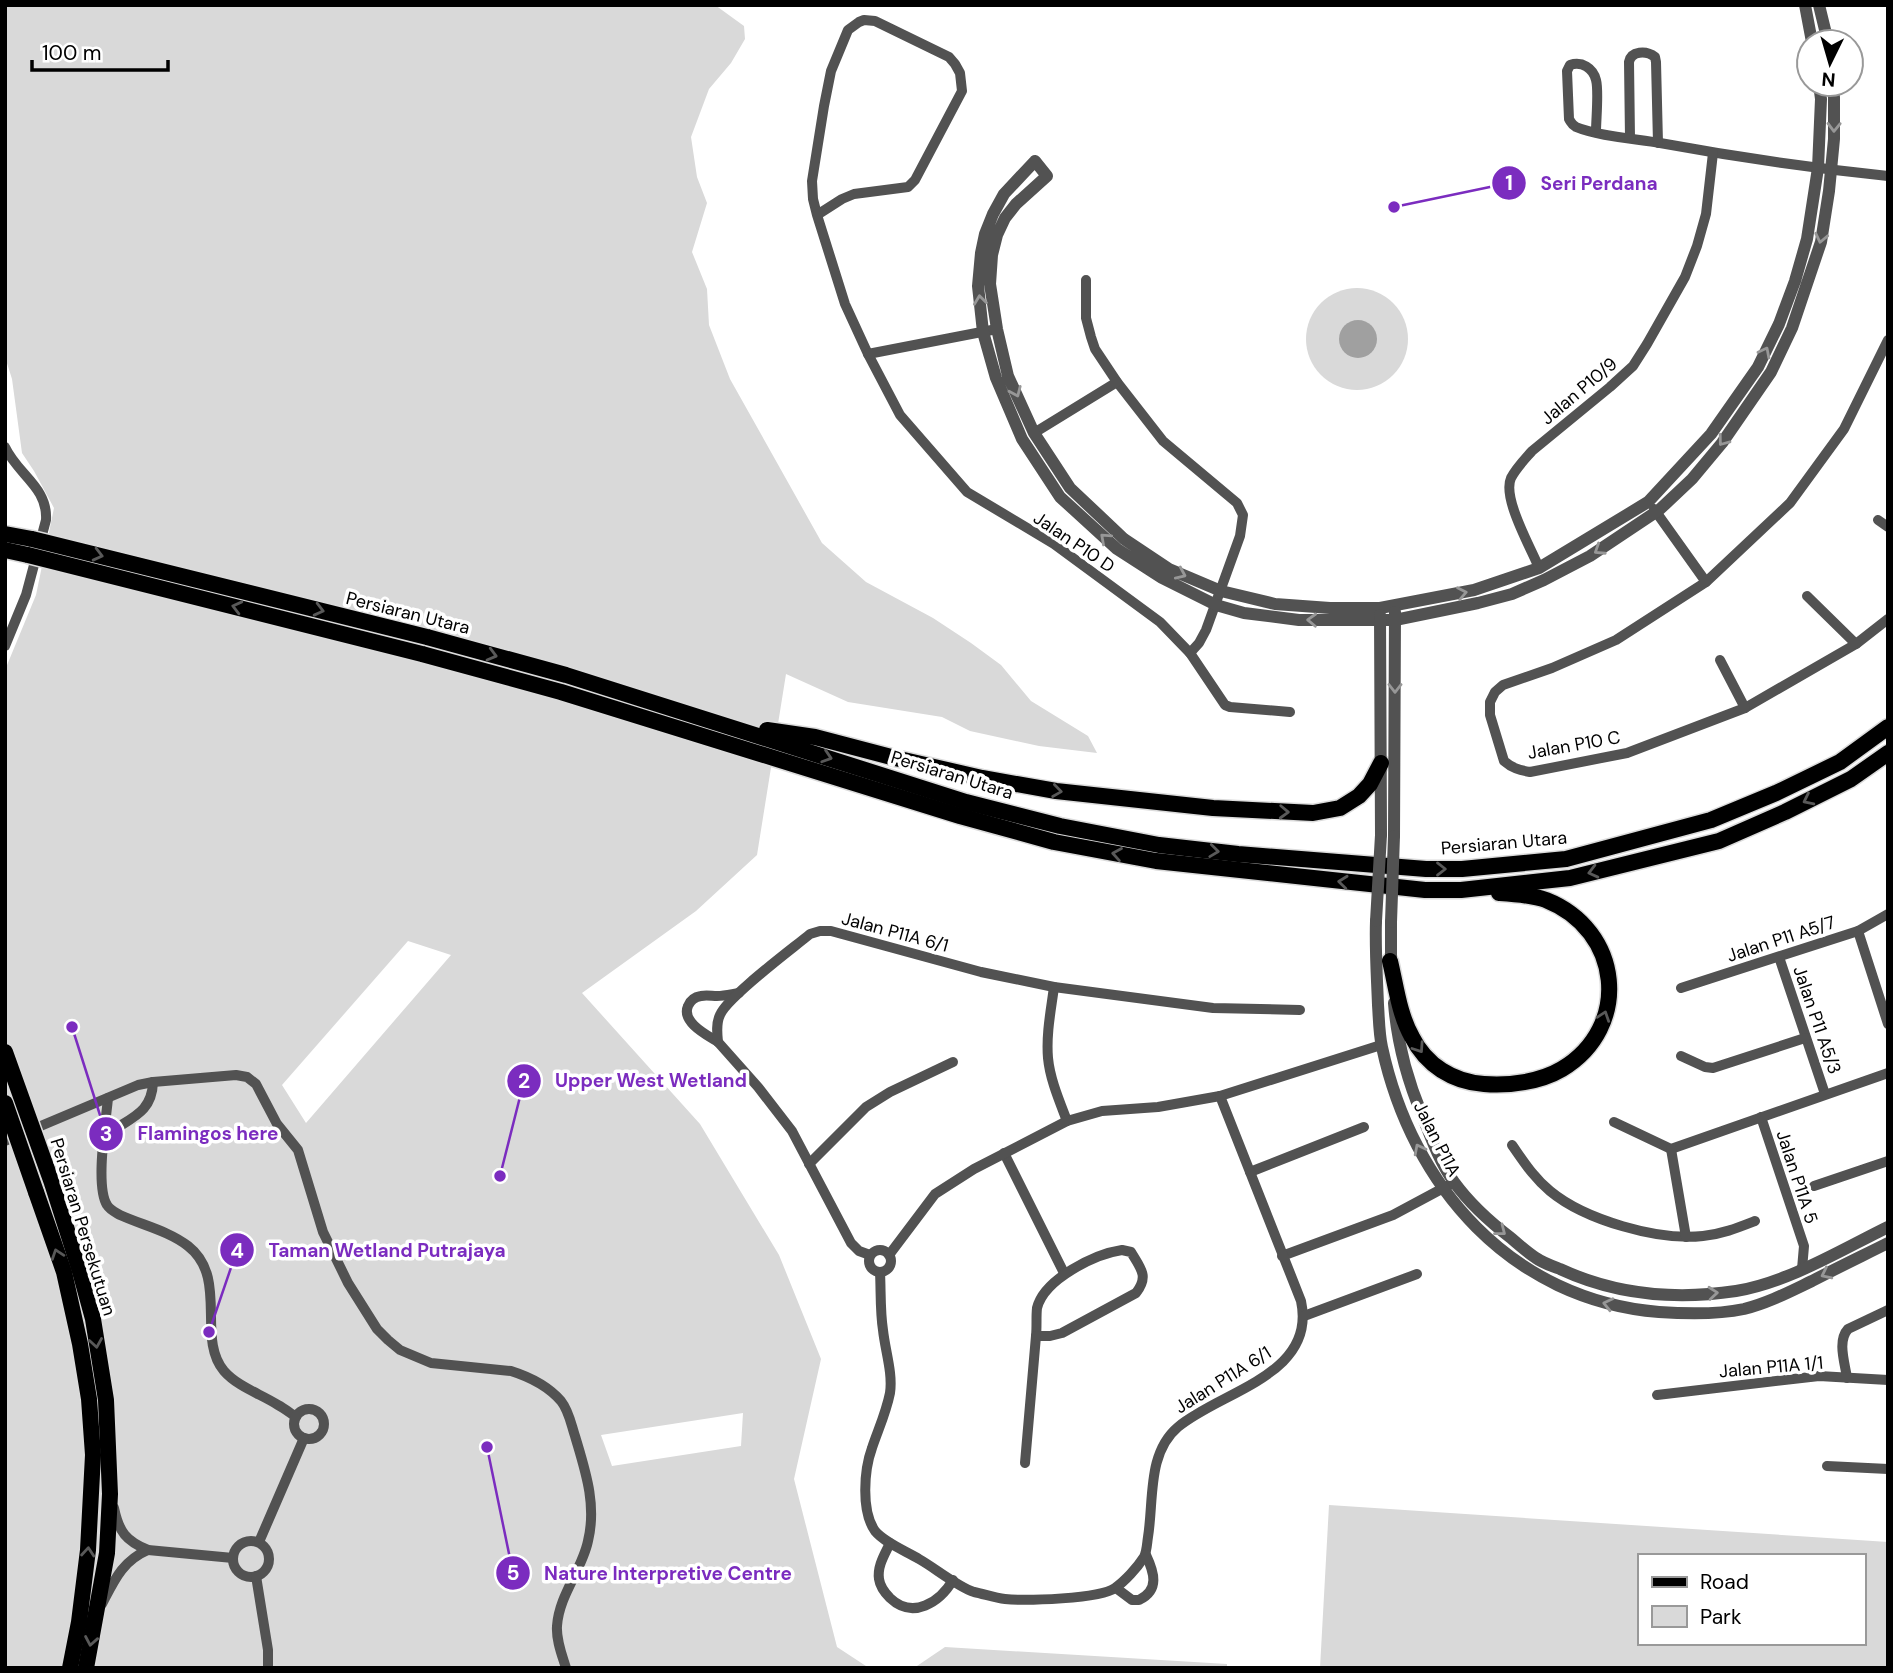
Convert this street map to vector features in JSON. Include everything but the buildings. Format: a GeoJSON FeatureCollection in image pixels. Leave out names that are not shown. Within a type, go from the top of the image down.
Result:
{"type":"FeatureCollection","features":[{"type":"Feature","properties":{"kind":"main road","name":"Persiaran Utara"},"geometry":{"type":"LineString","coordinates":[[5,534],[30,547],[561,692],[960,816],[1054,842],[1156,861],[1223,869],[1425,890],[1461,890],[1570,878],[1718,841],[1851,779],[1888,753]]}},
{"type":"Feature","properties":{"kind":"main road","name":"Persiaran Utara"},"geometry":{"type":"LineString","coordinates":[[5,550],[30,547],[426,637],[566,675],[966,802],[1072,828],[1159,845],[1238,854],[1426,869],[1462,869],[1566,859],[1711,821],[1839,762],[1888,727]]}},
{"type":"Feature","properties":{"kind":"main road"},"geometry":{"type":"LineString","coordinates":[[726,725],[815,737],[982,778],[1056,791],[1213,808],[1313,813],[1340,808],[1359,796],[1370,784],[1381,763]]}},
{"type":"Feature","properties":{"kind":"main road"},"geometry":{"type":"LineString","coordinates":[[1851,779],[1888,766]]}},
{"type":"Feature","properties":{"kind":"main road"},"geometry":{"type":"LineString","coordinates":[[1390,961],[1403,1017],[1412,1038],[1425,1058],[1458,1079],[1473,1084],[1493,1085],[1532,1080],[1563,1068],[1587,1048],[1603,1020],[1609,992],[1606,963],[1600,945],[1591,933],[1564,908],[1544,899],[1461,890]]}},
{"type":"Feature","properties":{"kind":"main road","name":"Persiaran Persekutuan"},"geometry":{"type":"LineString","coordinates":[[5,1052],[79,1268],[93,1319],[106,1400],[110,1494],[107,1553],[86,1668]]}},
{"type":"Feature","properties":{"kind":"main road","name":"Persiaran Persekutuan"},"geometry":{"type":"LineString","coordinates":[[5,1103],[64,1272],[89,1399],[93,1455],[88,1550],[70,1668]]}},
{"type":"Feature","properties":{"kind":"street"},"geometry":{"type":"LineString","coordinates":[[1805,5],[1809,28]]}},
{"type":"Feature","properties":{"kind":"street"},"geometry":{"type":"LineString","coordinates":[[1819,5],[1825,28]]}},
{"type":"Feature","properties":{"kind":"street","name":"Jalan P10 D"},"geometry":{"type":"LineString","coordinates":[[817,215],[854,194],[908,187],[915,180],[962,91],[960,73],[949,57],[875,22],[864,20],[848,30],[831,71],[812,181],[817,215],[845,304],[868,354],[900,415],[967,492],[1054,544],[1160,622],[1190,653],[1225,705],[1290,712]]}},
{"type":"Feature","properties":{"kind":"street"},"geometry":{"type":"LineString","coordinates":[[1630,138],[1630,57],[1634,53],[1651,54],[1656,62],[1658,143]]}},
{"type":"Feature","properties":{"kind":"street"},"geometry":{"type":"LineString","coordinates":[[1596,132],[1596,80],[1592,71],[1584,64],[1570,65],[1567,71],[1569,119],[1577,127],[1596,132],[1713,153],[1888,176]]}},
{"type":"Feature","properties":{"kind":"street"},"geometry":{"type":"LineString","coordinates":[[1821,98],[1824,169]]}},
{"type":"Feature","properties":{"kind":"street"},"geometry":{"type":"LineString","coordinates":[[1652,507],[1539,568],[1474,590],[1395,606],[1380,614],[1299,620],[1216,605],[1162,578],[1117,549],[1060,497],[1022,439],[996,378],[983,332],[978,286],[985,234],[1004,194],[1035,161],[1046,176],[1005,218],[992,255],[990,284],[1008,376],[1034,433],[1070,488],[1124,539],[1170,569],[1221,592],[1275,604],[1380,614],[1395,620],[1512,594],[1544,580],[1590,556],[1652,507],[1711,434],[1758,367],[1779,324],[1795,281],[1834,139],[1835,98]]}},
{"type":"Feature","properties":{"kind":"street","name":"Jalan P10/9"},"geometry":{"type":"LineString","coordinates":[[1539,568],[1511,499],[1511,478],[1532,451],[1633,366],[1647,344],[1685,277],[1697,246],[1706,214],[1713,153]]}},
{"type":"Feature","properties":{"kind":"street"},"geometry":{"type":"LineString","coordinates":[[1086,280],[1086,318],[1091,337],[1095,349],[1117,382],[1163,441],[1237,503],[1243,515],[1241,536],[1221,592],[1199,643],[1190,653]]}},
{"type":"Feature","properties":{"kind":"street"},"geometry":{"type":"LineString","coordinates":[[868,354],[997,329]]}},
{"type":"Feature","properties":{"kind":"street","name":"Jalan P10 C"},"geometry":{"type":"LineString","coordinates":[[1888,340],[1844,429],[1790,503],[1706,582],[1616,640],[1552,668],[1503,685],[1495,692],[1490,702],[1490,715],[1504,761],[1518,770],[1530,772],[1627,753],[1745,708],[1856,644],[1888,619]]}},
{"type":"Feature","properties":{"kind":"street"},"geometry":{"type":"LineString","coordinates":[[1034,433],[1117,382]]}},
{"type":"Feature","properties":{"kind":"street"},"geometry":{"type":"LineString","coordinates":[[5,447],[12,460],[40,490],[47,510],[26,595],[5,646]]}},
{"type":"Feature","properties":{"kind":"street"},"geometry":{"type":"LineString","coordinates":[[1652,507],[1706,582]]}},
{"type":"Feature","properties":{"kind":"street"},"geometry":{"type":"LineString","coordinates":[[1878,520],[1888,527]]}},
{"type":"Feature","properties":{"kind":"street"},"geometry":{"type":"LineString","coordinates":[[1807,596],[1856,644]]}},
{"type":"Feature","properties":{"kind":"street","name":"Jalan P11A"},"geometry":{"type":"LineString","coordinates":[[1395,606],[1388,835],[1376,921],[1375,959],[1381,1045],[1401,1108],[1419,1150],[1442,1189],[1480,1231],[1531,1272],[1565,1290],[1636,1310],[1720,1313],[1767,1303],[1888,1243]]}},
{"type":"Feature","properties":{"kind":"street","name":"Jalan P11A"},"geometry":{"type":"LineString","coordinates":[[1380,614],[1381,763],[1388,835],[1390,961],[1396,1020],[1406,1072],[1433,1143],[1454,1182],[1489,1222],[1538,1259],[1599,1285],[1639,1293],[1676,1296],[1718,1293],[1762,1284],[1802,1269],[1888,1227]]}},
{"type":"Feature","properties":{"kind":"street"},"geometry":{"type":"LineString","coordinates":[[1720,660],[1745,708]]}},
{"type":"Feature","properties":{"kind":"street","name":"Jalan P11 A5/7"},"geometry":{"type":"LineString","coordinates":[[1681,988],[1858,931],[1888,914]]}},
{"type":"Feature","properties":{"kind":"street","name":"Jalan P11A 6/1"},"geometry":{"type":"LineString","coordinates":[[718,1042],[719,1016],[724,1008],[810,934],[820,930],[981,972],[1054,987],[1213,1008],[1300,1010]]}},
{"type":"Feature","properties":{"kind":"street"},"geometry":{"type":"LineString","coordinates":[[1858,931],[1888,1024]]}},
{"type":"Feature","properties":{"kind":"street","name":"Jalan P11 A5/3"},"geometry":{"type":"LineString","coordinates":[[1779,957],[1825,1094]]}},
{"type":"Feature","properties":{"kind":"street"},"geometry":{"type":"LineString","coordinates":[[1054,987],[1048,1058],[1052,1079],[1067,1121]]}},
{"type":"Feature","properties":{"kind":"street"},"geometry":{"type":"LineString","coordinates":[[740,993],[699,996],[688,1006],[688,1018],[718,1042],[792,1131],[851,1243],[859,1251],[870,1255]]}},
{"type":"Feature","properties":{"kind":"street"},"geometry":{"type":"LineString","coordinates":[[1681,1056],[1705,1068],[1713,1068],[1805,1038]]}},
{"type":"Feature","properties":{"kind":"street"},"geometry":{"type":"LineString","coordinates":[[890,1255],[935,1194],[974,1169],[1067,1121],[1102,1111],[1158,1107],[1220,1096],[1381,1045]]}},
{"type":"Feature","properties":{"kind":"street"},"geometry":{"type":"LineString","coordinates":[[809,1164],[866,1108],[890,1091],[953,1062]]}},
{"type":"Feature","properties":{"kind":"street"},"geometry":{"type":"LineString","coordinates":[[1614,1122],[1671,1149],[1888,1073]]}},
{"type":"Feature","properties":{"kind":"street"},"geometry":{"type":"LineString","coordinates":[[5,1141],[138,1085],[236,1075],[247,1077],[256,1084],[277,1124],[298,1150],[323,1232],[348,1283],[377,1329],[400,1350],[432,1363],[511,1371],[524,1375],[553,1393],[567,1409],[589,1486],[592,1518],[588,1542],[559,1613],[557,1628],[566,1668]]}},
{"type":"Feature","properties":{"kind":"street"},"geometry":{"type":"LineString","coordinates":[[105,1136],[140,1113],[149,1103],[153,1094],[153,1082]]}},
{"type":"Feature","properties":{"kind":"street"},"geometry":{"type":"LineString","coordinates":[[1220,1096],[1301,1301],[1304,1316],[1417,1274]]}},
{"type":"Feature","properties":{"kind":"street"},"geometry":{"type":"LineString","coordinates":[[108,1098],[101,1184],[107,1205],[120,1215],[173,1237],[198,1256],[208,1277],[212,1338],[223,1370],[296,1417]]}},
{"type":"Feature","properties":{"kind":"street","name":"Jalan P11A 5"},"geometry":{"type":"LineString","coordinates":[[1761,1117],[1804,1246],[1802,1269]]}},
{"type":"Feature","properties":{"kind":"street"},"geometry":{"type":"LineString","coordinates":[[1250,1172],[1364,1127]]}},
{"type":"Feature","properties":{"kind":"street"},"geometry":{"type":"LineString","coordinates":[[1512,1145],[1534,1175],[1552,1193],[1590,1215],[1632,1229],[1674,1237],[1702,1236],[1728,1232],[1755,1221]]}},
{"type":"Feature","properties":{"kind":"street"},"geometry":{"type":"LineString","coordinates":[[1671,1149],[1686,1237]]}},
{"type":"Feature","properties":{"kind":"street"},"geometry":{"type":"LineString","coordinates":[[1004,1153],[1064,1273]]}},
{"type":"Feature","properties":{"kind":"street"},"geometry":{"type":"LineString","coordinates":[[1814,1186],[1888,1161]]}},
{"type":"Feature","properties":{"kind":"street"},"geometry":{"type":"LineString","coordinates":[[1282,1256],[1394,1215],[1454,1182]]}},
{"type":"Feature","properties":{"kind":"street","name":"Jalan P11A 5"},"geometry":{"type":"LineString","coordinates":[[1804,1246],[1818,1261]]}},
{"type":"Feature","properties":{"kind":"street"},"geometry":{"type":"LineString","coordinates":[[876,1250],[884,1250],[890,1255],[891,1263],[887,1269],[880,1272],[873,1269],[869,1262],[870,1255],[876,1250]]}},
{"type":"Feature","properties":{"kind":"street"},"geometry":{"type":"LineString","coordinates":[[1025,1463],[1037,1308],[1043,1294],[1064,1273],[1113,1251],[1131,1252],[1143,1271],[1143,1283],[1136,1293],[1062,1333],[1036,1336]]}},
{"type":"Feature","properties":{"kind":"street"},"geometry":{"type":"LineString","coordinates":[[880,1272],[890,1390],[884,1419],[871,1451],[866,1480],[865,1507],[876,1533],[971,1591],[1004,1599],[1075,1597],[1109,1591],[1116,1588],[1146,1555]]}},
{"type":"Feature","properties":{"kind":"street"},"geometry":{"type":"LineString","coordinates":[[1847,1378],[1842,1341],[1844,1333],[1888,1310]]}},
{"type":"Feature","properties":{"kind":"street","name":"Jalan P11A 6/1"},"geometry":{"type":"LineString","coordinates":[[1116,1588],[1132,1600],[1139,1601],[1151,1591],[1154,1583],[1153,1570],[1146,1555],[1154,1472],[1166,1439],[1192,1418],[1262,1378],[1290,1355],[1299,1338],[1304,1316]]}},
{"type":"Feature","properties":{"kind":"street","name":"Jalan P11A 1/1"},"geometry":{"type":"LineString","coordinates":[[1657,1395],[1819,1376],[1888,1380]]}},
{"type":"Feature","properties":{"kind":"street"},"geometry":{"type":"LineString","coordinates":[[314,1409],[324,1419],[325,1426],[317,1437],[304,1438],[295,1430],[296,1417],[300,1412],[314,1409]]}},
{"type":"Feature","properties":{"kind":"street"},"geometry":{"type":"LineString","coordinates":[[259,1542],[304,1438]]}},
{"type":"Feature","properties":{"kind":"street"},"geometry":{"type":"LineString","coordinates":[[1828,1466],[1888,1469]]}},
{"type":"Feature","properties":{"kind":"street"},"geometry":{"type":"LineString","coordinates":[[110,1494],[119,1528],[137,1546],[148,1550],[233,1558]]}},
{"type":"Feature","properties":{"kind":"street"},"geometry":{"type":"LineString","coordinates":[[250,1541],[259,1542],[265,1547],[270,1560],[262,1573],[247,1576],[240,1573],[233,1558],[236,1549],[242,1543],[250,1541]]}},
{"type":"Feature","properties":{"kind":"street"},"geometry":{"type":"LineString","coordinates":[[890,1543],[880,1569],[879,1580],[887,1595],[897,1604],[909,1608],[934,1602],[953,1580]]}},
{"type":"Feature","properties":{"kind":"street"},"geometry":{"type":"LineString","coordinates":[[96,1614],[119,1572],[148,1550]]}},
{"type":"Feature","properties":{"kind":"street"},"geometry":{"type":"LineString","coordinates":[[256,1576],[268,1650],[268,1668]]}},
{"type":"Feature","properties":{"kind":"street"},"geometry":{"type":"LineString","coordinates":[[268,1650],[276,1668]]}},
{"type":"Feature","properties":{"kind":"green space"},"geometry":{"type":"Polygon","coordinates":[[[5,5],[715,5],[744,26],[745,39],[731,63],[709,89],[691,137],[697,177],[707,203],[692,252],[707,289],[709,325],[730,379],[822,543],[866,582],[933,618],[1001,665],[1031,701],[1088,736],[1097,753],[1039,746],[970,731],[942,717],[848,702],[786,674],[757,855],[696,911],[582,993],[700,1124],[779,1255],[821,1359],[794,1479],[837,1647],[869,1668],[5,1668],[5,670],[36,595],[54,508],[22,453],[12,379],[5,357],[5,5]],[[408,941],[282,1085],[306,1123],[451,955],[408,941]],[[743,1413],[601,1435],[612,1466],[741,1446],[743,1413]]]}},
{"type":"Feature","properties":{"kind":"green space"},"geometry":{"type":"Polygon","coordinates":[[[1357,288],[1376,292],[1393,303],[1404,320],[1408,339],[1404,358],[1393,375],[1376,386],[1357,390],[1338,386],[1321,375],[1310,358],[1306,339],[1310,320],[1321,303],[1338,292],[1357,288]]]}},
{"type":"Feature","properties":{"kind":"green space"},"geometry":{"type":"Polygon","coordinates":[[[1329,1505],[1888,1542],[1888,1668],[1320,1668],[1329,1505]]]}},
{"type":"Feature","properties":{"kind":"green space"},"geometry":{"type":"Polygon","coordinates":[[[945,1647],[1227,1664],[1227,1668],[914,1668],[945,1647]]]}},
{"type":"Feature","properties":{"kind":"shaded area"},"geometry":{"type":"Polygon","coordinates":[[[1358,320],[1372,325],[1377,339],[1372,353],[1358,358],[1344,353],[1339,339],[1344,325],[1358,320]]]}},
{"type":"Feature","properties":{"kind":"place","name":"Seri Perdana"},"geometry":{"type":"Point","coordinates":[1394,207]}},
{"type":"Feature","properties":{"kind":"place","name":"Flamingos here"},"geometry":{"type":"Point","coordinates":[72,1027]}},
{"type":"Feature","properties":{"kind":"place","name":"Upper West Wetland"},"geometry":{"type":"Point","coordinates":[500,1176]}},
{"type":"Feature","properties":{"kind":"place","name":"Taman Wetland Putrajaya"},"geometry":{"type":"Point","coordinates":[209,1332]}},
{"type":"Feature","properties":{"kind":"place","name":"Nature Interpretive Centre"},"geometry":{"type":"Point","coordinates":[487,1447]}}]}
